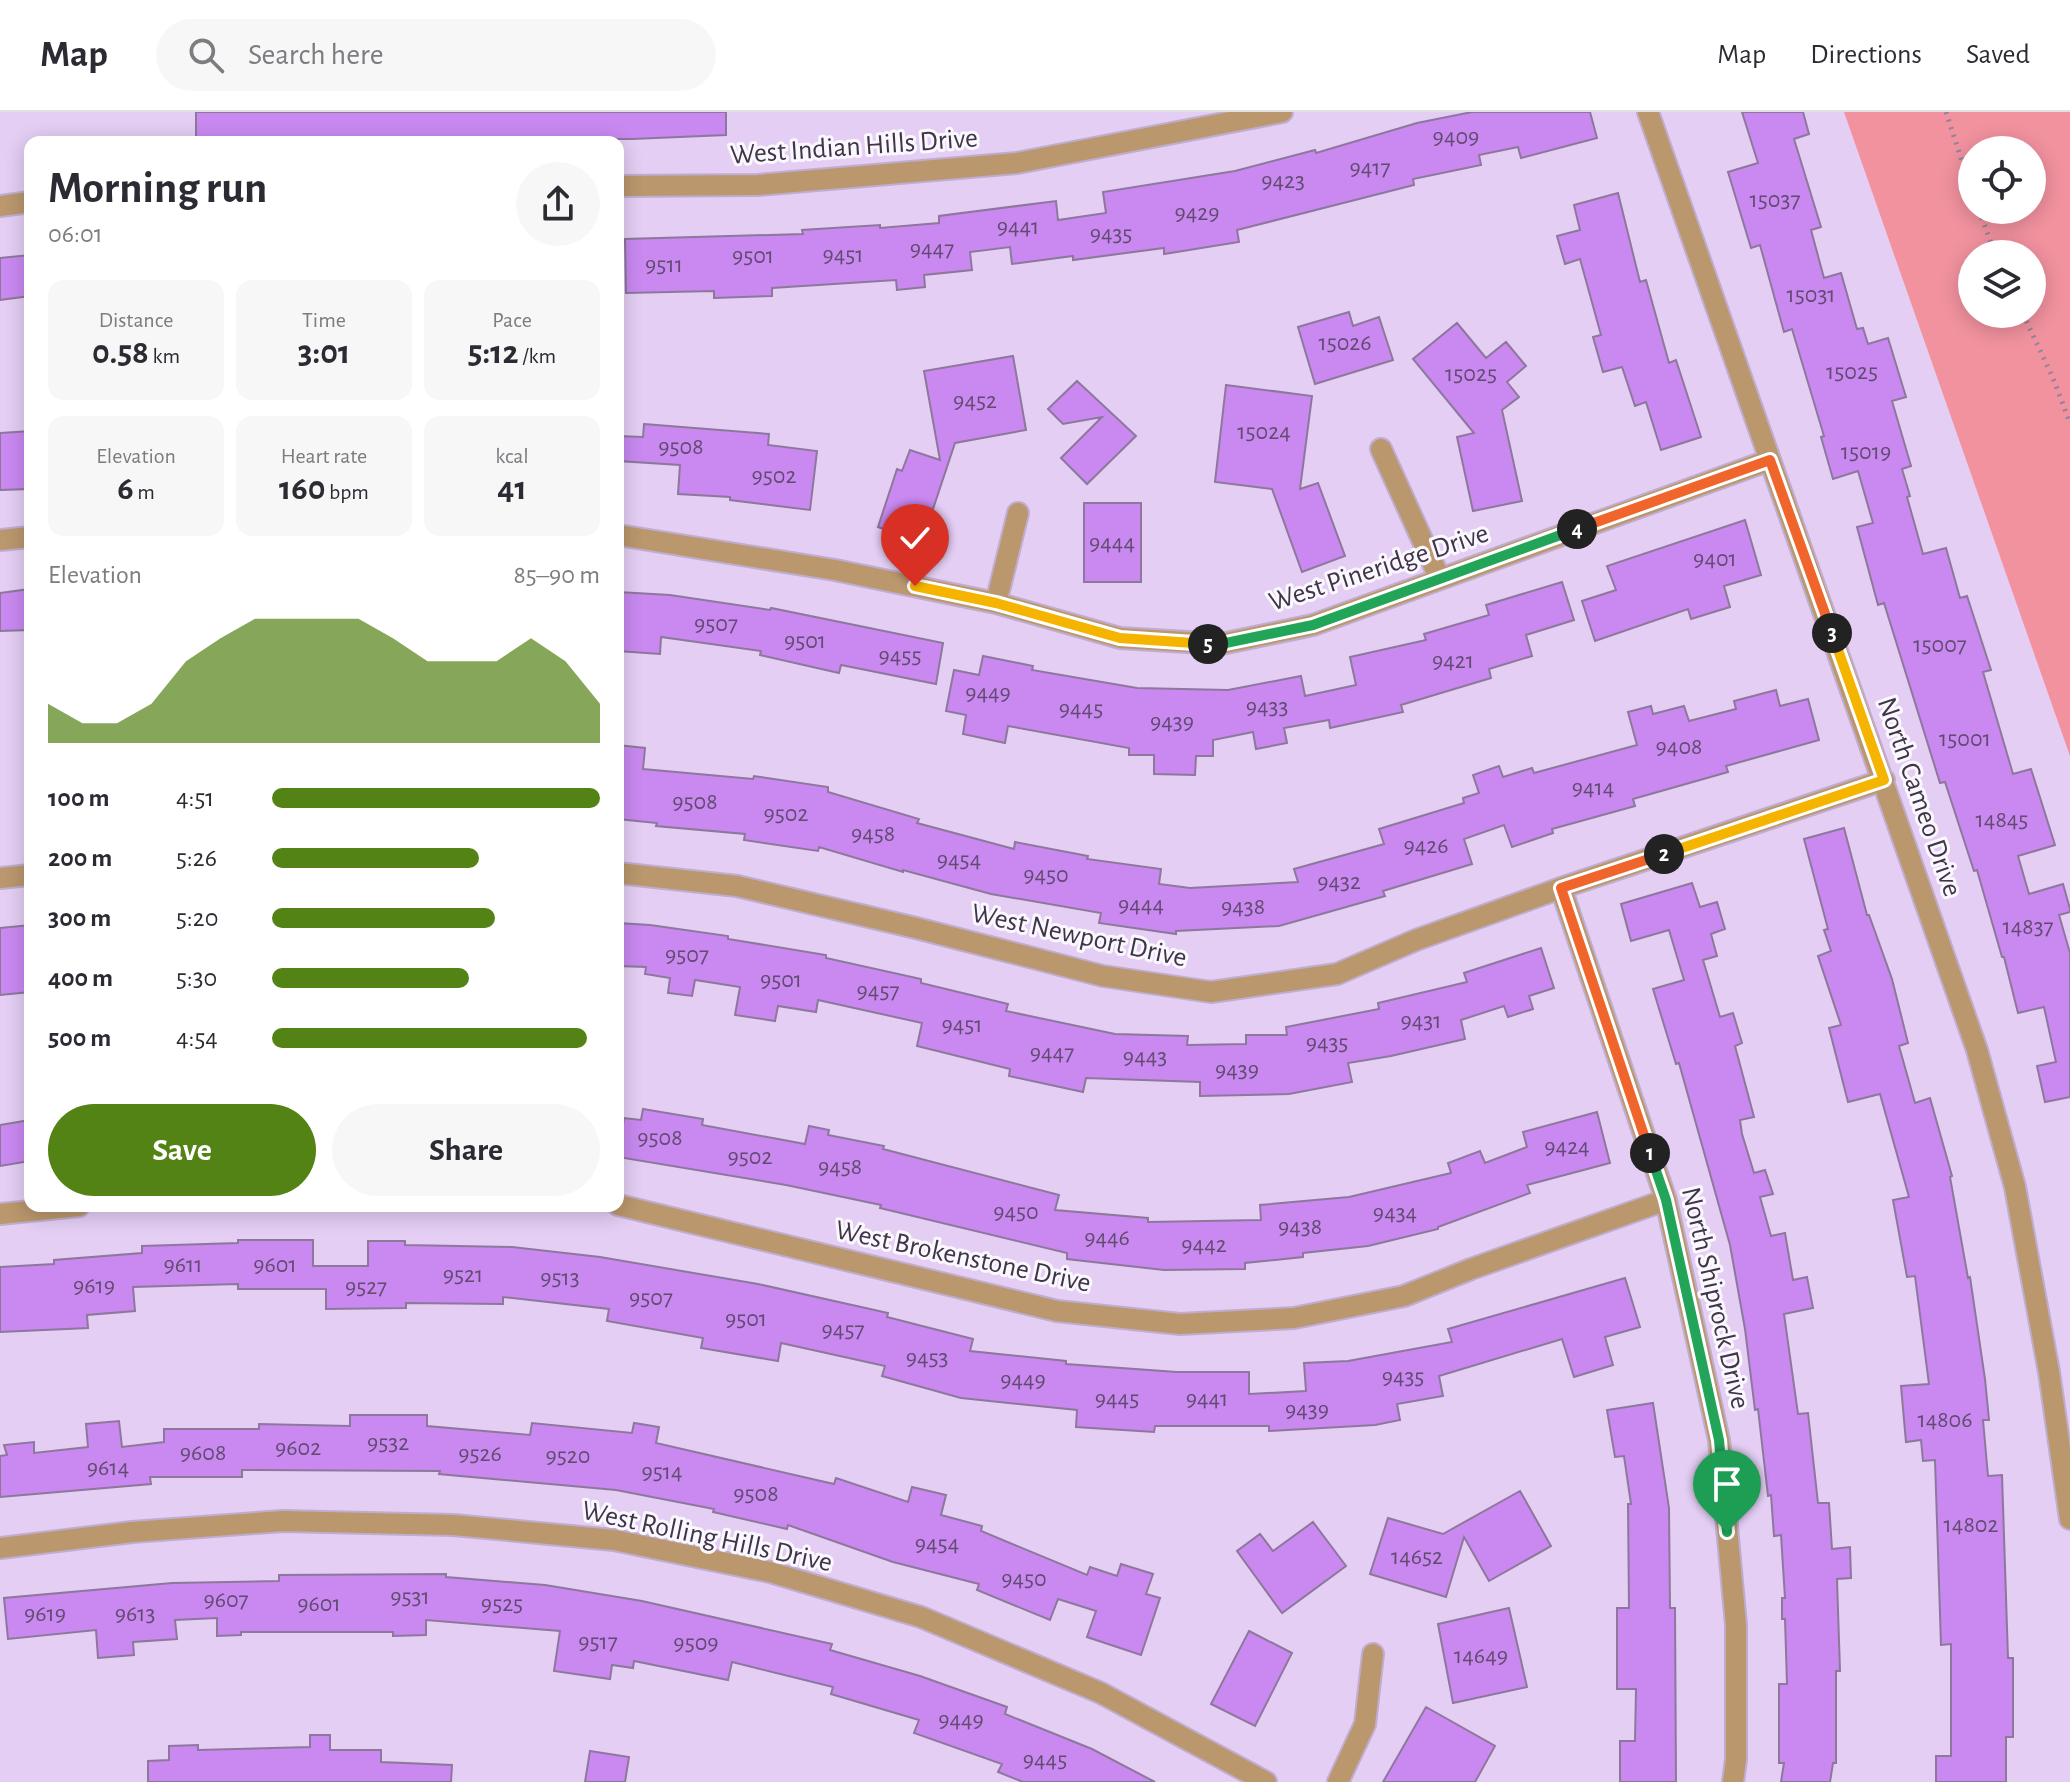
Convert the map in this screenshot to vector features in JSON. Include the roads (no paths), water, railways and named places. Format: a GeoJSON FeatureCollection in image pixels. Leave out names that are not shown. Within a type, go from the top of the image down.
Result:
{"type":"FeatureCollection","features":[{"type":"Feature","properties":{"kind":"street","name":"West Indian Hills Drive"},"geometry":{"type":"LineString","coordinates":[[624,186],[758,185],[1017,163],[1282,112]]}},
{"type":"Feature","properties":{"kind":"street","name":"North Cameo Drive"},"geometry":{"type":"LineString","coordinates":[[1648,112],[1977,1050],[2015,1187],[2049,1372],[2070,1519]]}},
{"type":"Feature","properties":{"kind":"street"},"geometry":{"type":"LineString","coordinates":[[0,206],[24,203]]}},
{"type":"Feature","properties":{"kind":"street"},"geometry":{"type":"LineString","coordinates":[[1381,449],[1440,579]]}},
{"type":"Feature","properties":{"kind":"street","name":"West Pineridge Drive"},"geometry":{"type":"LineString","coordinates":[[624,536],[835,570],[996,603],[1120,638],[1221,644],[1313,625],[1770,460]]}},
{"type":"Feature","properties":{"kind":"street"},"geometry":{"type":"LineString","coordinates":[[996,603],[1018,513]]}},
{"type":"Feature","properties":{"kind":"street"},"geometry":{"type":"LineString","coordinates":[[0,540],[24,538]]}},
{"type":"Feature","properties":{"kind":"street","name":"West Newport Drive"},"geometry":{"type":"LineString","coordinates":[[624,874],[737,886],[1103,976],[1211,992],[1337,974],[1416,940],[1561,888],[1884,780]]}},
{"type":"Feature","properties":{"kind":"street"},"geometry":{"type":"LineString","coordinates":[[0,878],[24,876]]}},
{"type":"Feature","properties":{"kind":"street","name":"North Shiprock Drive"},"geometry":{"type":"LineString","coordinates":[[1561,888],[1666,1200],[1719,1440],[1736,1625],[1736,1759],[1733,1782]]}},
{"type":"Feature","properties":{"kind":"street","name":"West Brokenstone Drive"},"geometry":{"type":"LineString","coordinates":[[624,1206],[1057,1311],[1180,1324],[1294,1318],[1404,1296],[1666,1200]]}},
{"type":"Feature","properties":{"kind":"street"},"geometry":{"type":"LineString","coordinates":[[0,1214],[24,1212]]}},
{"type":"Feature","properties":{"kind":"street","name":"West Rolling Hills Drive"},"geometry":{"type":"LineString","coordinates":[[0,1548],[132,1532],[283,1521],[453,1525],[614,1540],[770,1572],[921,1617],[1101,1693],[1266,1782]]}},
{"type":"Feature","properties":{"kind":"street"},"geometry":{"type":"LineString","coordinates":[[1338,1782],[1365,1724],[1373,1654]]}}]}
